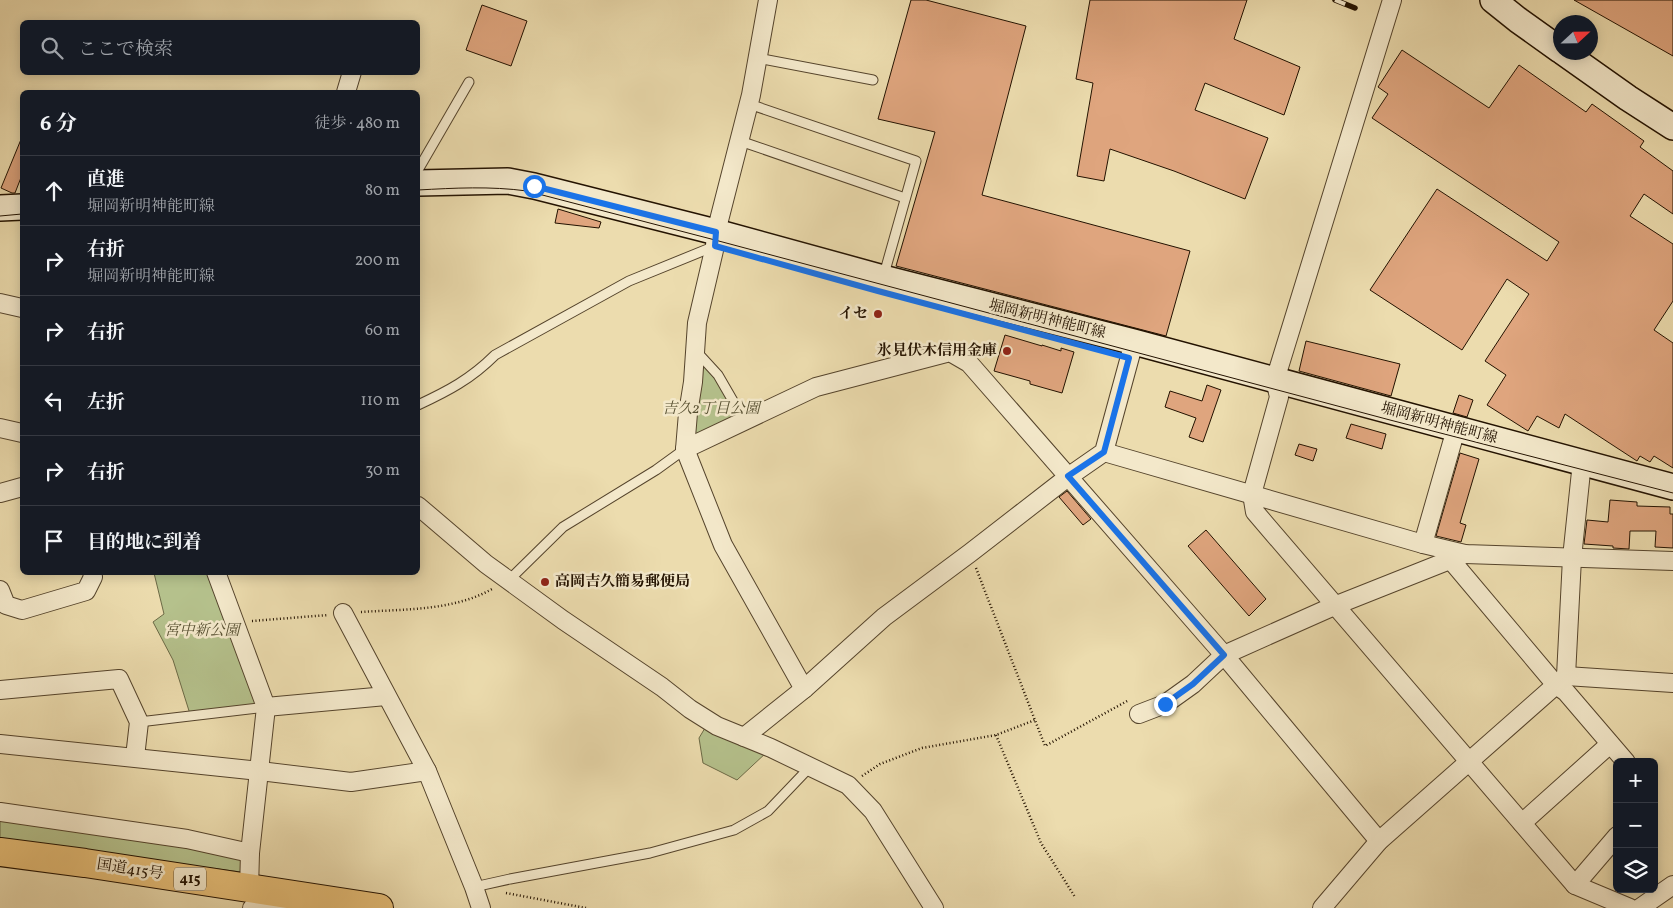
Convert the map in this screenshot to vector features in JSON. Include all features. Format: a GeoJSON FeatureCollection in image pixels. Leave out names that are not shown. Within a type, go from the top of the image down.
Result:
{"type":"FeatureCollection","features":[{"type":"Feature","properties":{"kind":"highway","name":"国道415号"},"geometry":{"type":"LineString","coordinates":[[0,852],[85,863],[251,898],[311,897],[379,908]]}},
{"type":"Feature","properties":{"kind":"main road"},"geometry":{"type":"LineString","coordinates":[[1493,0],[1553,45]]}},
{"type":"Feature","properties":{"kind":"main road"},"geometry":{"type":"LineString","coordinates":[[1575,60],[1673,127]]}},
{"type":"Feature","properties":{"kind":"main road","name":"堀岡新明神能町線"},"geometry":{"type":"LineString","coordinates":[[420,183],[508,181],[534,186],[715,239],[878,291],[1132,350]]}},
{"type":"Feature","properties":{"kind":"main road","name":"堀岡新明神能町線"},"geometry":{"type":"LineString","coordinates":[[420,197],[504,195],[715,239],[883,278],[1132,350],[1581,469],[1673,487]]}},
{"type":"Feature","properties":{"kind":"main road"},"geometry":{"type":"LineString","coordinates":[[0,208],[20,207]]}},
{"type":"Feature","properties":{"kind":"main road"},"geometry":{"type":"LineString","coordinates":[[0,222],[20,221]]}},
{"type":"Feature","properties":{"kind":"main road","name":"堀岡新明神能町線"},"geometry":{"type":"LineString","coordinates":[[1581,469],[1673,501]]}},
{"type":"Feature","properties":{"kind":"street"},"geometry":{"type":"LineString","coordinates":[[768,0],[749,104],[715,239],[697,323],[693,382],[684,449],[722,545],[804,689]]}},
{"type":"Feature","properties":{"kind":"street"},"geometry":{"type":"LineString","coordinates":[[1392,0],[1277,388],[1252,494],[1255,512],[1575,885],[1630,908]]}},
{"type":"Feature","properties":{"kind":"street"},"geometry":{"type":"LineString","coordinates":[[347,90],[351,75]]}},
{"type":"Feature","properties":{"kind":"street"},"geometry":{"type":"LineString","coordinates":[[0,304],[20,308]]}},
{"type":"Feature","properties":{"kind":"street"},"geometry":{"type":"LineString","coordinates":[[744,736],[804,689],[884,617],[970,553],[1068,476],[1104,452],[1132,350]]}},
{"type":"Feature","properties":{"kind":"street"},"geometry":{"type":"LineString","coordinates":[[684,449],[816,386],[950,352],[969,363],[1068,476],[1224,655],[1379,842]]}},
{"type":"Feature","properties":{"kind":"street"},"geometry":{"type":"LineString","coordinates":[[0,428],[20,436]]}},
{"type":"Feature","properties":{"kind":"street"},"geometry":{"type":"LineString","coordinates":[[1423,544],[1454,436]]}},
{"type":"Feature","properties":{"kind":"street"},"geometry":{"type":"LineString","coordinates":[[1104,452],[1423,544],[1458,556],[1673,561]]}},
{"type":"Feature","properties":{"kind":"street"},"geometry":{"type":"LineString","coordinates":[[1561,681],[1581,469]]}},
{"type":"Feature","properties":{"kind":"street"},"geometry":{"type":"LineString","coordinates":[[0,493],[20,488]]}},
{"type":"Feature","properties":{"kind":"street"},"geometry":{"type":"LineString","coordinates":[[420,508],[486,564],[716,726],[744,736],[848,785],[873,811],[934,908]]}},
{"type":"Feature","properties":{"kind":"street"},"geometry":{"type":"LineString","coordinates":[[1138,714],[1165,704],[1193,684],[1224,655],[1334,606],[1458,556]]}},
{"type":"Feature","properties":{"kind":"street"},"geometry":{"type":"LineString","coordinates":[[1458,556],[1561,681],[1566,692],[1622,758]]}},
{"type":"Feature","properties":{"kind":"street"},"geometry":{"type":"LineString","coordinates":[[0,590],[6,605],[22,610],[86,591],[93,575]]}},
{"type":"Feature","properties":{"kind":"street"},"geometry":{"type":"LineString","coordinates":[[217,575],[266,708],[250,853],[251,898]]}},
{"type":"Feature","properties":{"kind":"street"},"geometry":{"type":"LineString","coordinates":[[343,614],[427,771],[481,908]]}},
{"type":"Feature","properties":{"kind":"street"},"geometry":{"type":"LineString","coordinates":[[0,690],[119,679],[139,722],[135,757]]}},
{"type":"Feature","properties":{"kind":"street"},"geometry":{"type":"LineString","coordinates":[[1322,908],[1379,842],[1561,681],[1673,683]]}},
{"type":"Feature","properties":{"kind":"street"},"geometry":{"type":"LineString","coordinates":[[266,708],[386,696]]}},
{"type":"Feature","properties":{"kind":"street"},"geometry":{"type":"LineString","coordinates":[[0,744],[135,757],[351,782],[427,771]]}},
{"type":"Feature","properties":{"kind":"street"},"geometry":{"type":"LineString","coordinates":[[1522,823],[1610,744]]}},
{"type":"Feature","properties":{"kind":"street"},"geometry":{"type":"LineString","coordinates":[[0,812],[187,839],[250,853]]}},
{"type":"Feature","properties":{"kind":"street"},"geometry":{"type":"LineString","coordinates":[[1575,885],[1613,841]]}},
{"type":"Feature","properties":{"kind":"street"},"geometry":{"type":"LineString","coordinates":[[1640,908],[1673,885]]}},
{"type":"Feature","properties":{"kind":"lane"},"geometry":{"type":"LineString","coordinates":[[757,58],[874,80]]}},
{"type":"Feature","properties":{"kind":"lane"},"geometry":{"type":"LineString","coordinates":[[420,167],[469,82]]}},
{"type":"Feature","properties":{"kind":"lane"},"geometry":{"type":"LineString","coordinates":[[749,104],[916,161],[883,278]]}},
{"type":"Feature","properties":{"kind":"lane"},"geometry":{"type":"LineString","coordinates":[[740,141],[905,198]]}},
{"type":"Feature","properties":{"kind":"lane"},"geometry":{"type":"LineString","coordinates":[[420,404],[453,388],[486,364],[495,355],[629,281],[715,239]]}},
{"type":"Feature","properties":{"kind":"lane"},"geometry":{"type":"LineString","coordinates":[[695,350],[718,375],[744,420]]}},
{"type":"Feature","properties":{"kind":"lane"},"geometry":{"type":"LineString","coordinates":[[509,580],[563,527],[656,470],[684,449]]}},
{"type":"Feature","properties":{"kind":"lane"},"geometry":{"type":"LineString","coordinates":[[139,722],[266,708]]}},
{"type":"Feature","properties":{"kind":"lane"},"geometry":{"type":"LineString","coordinates":[[474,887],[650,852],[734,830],[768,810],[809,768]]}},
{"type":"Feature","properties":{"kind":"path"},"geometry":{"type":"LineString","coordinates":[[970,553],[1045,746],[1129,700],[1138,714]]}},
{"type":"Feature","properties":{"kind":"path"},"geometry":{"type":"LineString","coordinates":[[235,623],[444,606],[482,595],[509,580]]}},
{"type":"Feature","properties":{"kind":"path"},"geometry":{"type":"LineString","coordinates":[[848,785],[880,764],[922,748],[996,735],[1034,720]]}},
{"type":"Feature","properties":{"kind":"path"},"geometry":{"type":"LineString","coordinates":[[996,735],[1041,843],[1075,897]]}},
{"type":"Feature","properties":{"kind":"path"},"geometry":{"type":"LineString","coordinates":[[474,887],[586,908]]}},
{"type":"Feature","properties":{"kind":"green space","name":"吉久2丁目公園"},"geometry":{"type":"Polygon","coordinates":[[[695,350],[744,420],[685,449],[695,350]]]}},
{"type":"Feature","properties":{"kind":"green space","name":"宮中新公園"},"geometry":{"type":"Polygon","coordinates":[[[154,575],[223,575],[263,709],[190,714],[173,660],[153,622],[164,614],[154,575]]]}},
{"type":"Feature","properties":{"kind":"green space"},"geometry":{"type":"Polygon","coordinates":[[[708,723],[767,752],[737,780],[703,763],[699,738],[708,723]]]}},
{"type":"Feature","properties":{"kind":"green space"},"geometry":{"type":"Polygon","coordinates":[[[0,813],[250,853],[249,873],[0,841],[0,813]]]}},
{"type":"Feature","properties":{"kind":"building"},"geometry":{"type":"Polygon","coordinates":[[[911,0],[926,0],[1026,26],[982,195],[1190,251],[1166,336],[896,266],[935,132],[878,119],[911,0]]]}},
{"type":"Feature","properties":{"kind":"building"},"geometry":{"type":"Polygon","coordinates":[[[1090,0],[1247,0],[1234,39],[1300,67],[1284,115],[1205,83],[1195,110],[1268,138],[1245,199],[1174,171],[1110,149],[1104,181],[1077,176],[1093,83],[1076,79],[1090,0]]]}},
{"type":"Feature","properties":{"kind":"building"},"geometry":{"type":"Polygon","coordinates":[[[1574,0],[1673,0],[1673,56],[1574,0]]]}},
{"type":"Feature","properties":{"kind":"building"},"geometry":{"type":"Polygon","coordinates":[[[482,5],[527,21],[511,66],[466,50],[482,5]]]}},
{"type":"Feature","properties":{"kind":"building"},"geometry":{"type":"Polygon","coordinates":[[[1402,50],[1489,108],[1519,65],[1586,112],[1592,104],[1644,141],[1640,147],[1673,171],[1673,214],[1644,194],[1630,216],[1673,244],[1673,301],[1654,330],[1673,343],[1673,468],[1654,456],[1650,462],[1640,456],[1637,461],[1565,414],[1559,428],[1537,416],[1528,431],[1487,405],[1506,375],[1485,361],[1529,294],[1507,279],[1462,350],[1370,290],[1437,189],[1547,261],[1559,242],[1372,118],[1388,94],[1378,87],[1402,50]]]}},
{"type":"Feature","properties":{"kind":"building"},"geometry":{"type":"Polygon","coordinates":[[[20,142],[20,180],[15,193],[1,188],[20,142]]]}},
{"type":"Feature","properties":{"kind":"building"},"geometry":{"type":"Polygon","coordinates":[[[558,209],[601,222],[599,228],[555,223],[558,209]]]}},
{"type":"Feature","properties":{"kind":"building"},"geometry":{"type":"Polygon","coordinates":[[[1005,335],[1061,351],[1061,348],[1074,352],[1062,393],[1030,384],[1030,381],[994,371],[1005,335]]]}},
{"type":"Feature","properties":{"kind":"building"},"geometry":{"type":"Polygon","coordinates":[[[1306,341],[1400,364],[1391,396],[1299,371],[1306,341]]]}},
{"type":"Feature","properties":{"kind":"building"},"geometry":{"type":"Polygon","coordinates":[[[1207,385],[1221,390],[1203,442],[1189,437],[1196,418],[1165,407],[1170,391],[1202,401],[1207,385]]]}},
{"type":"Feature","properties":{"kind":"building"},"geometry":{"type":"Polygon","coordinates":[[[1459,395],[1473,400],[1467,417],[1453,413],[1459,395]]]}},
{"type":"Feature","properties":{"kind":"building"},"geometry":{"type":"Polygon","coordinates":[[[1351,424],[1386,434],[1382,449],[1346,438],[1351,424]]]}},
{"type":"Feature","properties":{"kind":"building"},"geometry":{"type":"Polygon","coordinates":[[[1299,444],[1317,449],[1313,461],[1295,455],[1299,444]]]}},
{"type":"Feature","properties":{"kind":"building"},"geometry":{"type":"Polygon","coordinates":[[[1460,453],[1479,459],[1460,523],[1466,525],[1461,542],[1436,536],[1460,453]]]}},
{"type":"Feature","properties":{"kind":"building"},"geometry":{"type":"Polygon","coordinates":[[[1067,491],[1091,519],[1083,525],[1059,497],[1067,491]]]}},
{"type":"Feature","properties":{"kind":"building"},"geometry":{"type":"Polygon","coordinates":[[[1610,500],[1637,502],[1637,506],[1670,507],[1670,514],[1673,514],[1673,548],[1655,547],[1656,531],[1630,531],[1629,549],[1584,544],[1587,520],[1608,522],[1610,500]]]}},
{"type":"Feature","properties":{"kind":"building"},"geometry":{"type":"Polygon","coordinates":[[[1206,530],[1266,599],[1249,616],[1188,546],[1206,530]]]}},
{"type":"Feature","properties":{"kind":"tram line"},"geometry":{"type":"LineString","coordinates":[[420,190],[486,188],[527,191],[1390,420],[1673,493]]}},
{"type":"Feature","properties":{"kind":"tram line"},"geometry":{"type":"LineString","coordinates":[[0,216],[20,214]]}},
{"type":"Feature","properties":{"kind":"railway"},"geometry":{"type":"LineString","coordinates":[[1335,0],[1355,8]]}},
{"type":"Feature","properties":{"kind":"place","name":"イセ"},"geometry":{"type":"Point","coordinates":[878,314]}},
{"type":"Feature","properties":{"kind":"place","name":"氷見伏木信用金庫"},"geometry":{"type":"Point","coordinates":[1007,351]}},
{"type":"Feature","properties":{"kind":"place","name":"高岡吉久簡易郵便局"},"geometry":{"type":"Point","coordinates":[545,582]}},
{"type":"Feature","properties":{"kind":"route"},"geometry":{"type":"LineString","coordinates":[[534,186],[716,232],[715,246],[1129,358],[1104,452],[1068,476],[1224,655],[1193,684],[1165,704]]}}]}
